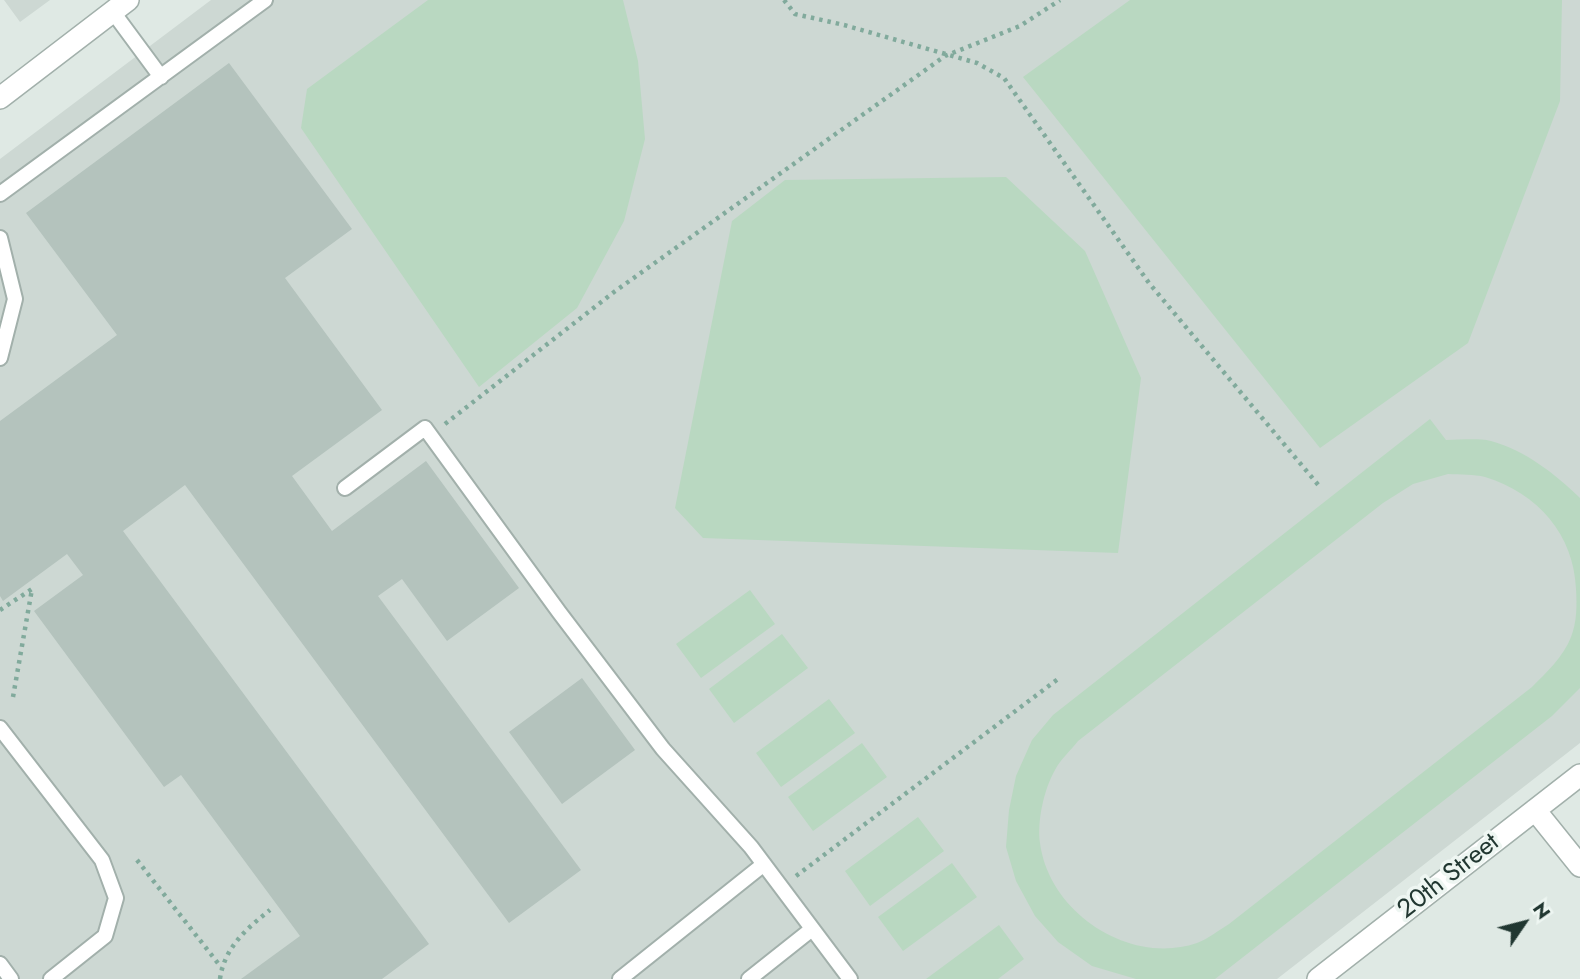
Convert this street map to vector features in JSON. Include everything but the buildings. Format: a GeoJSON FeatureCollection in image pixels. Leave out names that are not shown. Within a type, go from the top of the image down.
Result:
{"type":"FeatureCollection","features":[{"type":"Feature","properties":{"kind":"street"},"geometry":{"type":"LineString","coordinates":[[0,98],[121,6]]}},
{"type":"Feature","properties":{"kind":"street","name":"20th Street"},"geometry":{"type":"LineString","coordinates":[[1318,979],[1580,775]]}},
{"type":"Feature","properties":{"kind":"street"},"geometry":{"type":"LineString","coordinates":[[1535,810],[1580,866]]}},
{"type":"Feature","properties":{"kind":"lane"},"geometry":{"type":"LineString","coordinates":[[0,194],[265,0]]}},
{"type":"Feature","properties":{"kind":"lane"},"geometry":{"type":"LineString","coordinates":[[121,6],[160,77]]}},
{"type":"Feature","properties":{"kind":"lane"},"geometry":{"type":"LineString","coordinates":[[0,238],[15,299],[1,358]]}},
{"type":"Feature","properties":{"kind":"lane"},"geometry":{"type":"LineString","coordinates":[[345,488],[425,428],[663,749],[764,864],[850,979]]}},
{"type":"Feature","properties":{"kind":"lane"},"geometry":{"type":"LineString","coordinates":[[0,728],[102,860],[116,898],[105,936],[51,979]]}},
{"type":"Feature","properties":{"kind":"lane"},"geometry":{"type":"LineString","coordinates":[[620,979],[764,864]]}},
{"type":"Feature","properties":{"kind":"lane"},"geometry":{"type":"LineString","coordinates":[[749,979],[812,929]]}},
{"type":"Feature","properties":{"kind":"lane"},"geometry":{"type":"LineString","coordinates":[[0,964],[11,979]]}},
{"type":"Feature","properties":{"kind":"path"},"geometry":{"type":"LineString","coordinates":[[784,0],[795,14],[844,25],[977,64],[1004,78],[1149,283],[1320,486]]}},
{"type":"Feature","properties":{"kind":"path"},"geometry":{"type":"LineString","coordinates":[[430,435],[614,292],[945,56],[1020,26],[1060,0]]}},
{"type":"Feature","properties":{"kind":"path"},"geometry":{"type":"LineString","coordinates":[[0,610],[32,589],[13,697]]}},
{"type":"Feature","properties":{"kind":"path"},"geometry":{"type":"LineString","coordinates":[[780,887],[1058,679]]}},
{"type":"Feature","properties":{"kind":"path"},"geometry":{"type":"LineString","coordinates":[[137,860],[221,967]]}},
{"type":"Feature","properties":{"kind":"path"},"geometry":{"type":"LineString","coordinates":[[220,979],[221,967],[240,934],[271,910]]}},
{"type":"Feature","properties":{"kind":"shaded area"},"geometry":{"type":"Polygon","coordinates":[[[4,0],[50,0],[20,22],[4,0]]]}},
{"type":"Feature","properties":{"kind":"shaded area"},"geometry":{"type":"Polygon","coordinates":[[[211,0],[1580,0],[1580,743],[1277,979],[0,979],[0,159],[211,0]]]}},
{"type":"Feature","properties":{"kind":"green space"},"geometry":{"type":"Polygon","coordinates":[[[428,0],[623,0],[638,61],[645,139],[624,221],[577,308],[479,387],[301,128],[307,89],[428,0]]]}},
{"type":"Feature","properties":{"kind":"green space"},"geometry":{"type":"Polygon","coordinates":[[[1130,0],[1562,0],[1560,101],[1468,343],[1320,448],[1023,77],[1130,0]]]}},
{"type":"Feature","properties":{"kind":"green space"},"geometry":{"type":"Polygon","coordinates":[[[1006,177],[1085,251],[1141,378],[1118,553],[703,538],[675,508],[732,221],[785,180],[1006,177]]]}},
{"type":"Feature","properties":{"kind":"green space"},"geometry":{"type":"Polygon","coordinates":[[[1430,419],[1446,440],[1491,441],[1528,457],[1580,498],[1580,688],[1552,716],[1215,979],[1136,979],[1092,966],[1058,942],[1035,916],[1016,881],[1006,847],[1009,810],[1016,776],[1032,740],[1053,715],[1430,419]],[[1448,474],[1413,484],[1383,503],[1078,741],[1066,755],[1057,766],[1048,786],[1042,805],[1039,834],[1047,868],[1059,891],[1076,911],[1097,928],[1120,940],[1145,947],[1171,948],[1205,939],[1229,924],[1532,687],[1554,664],[1571,637],[1576,607],[1574,569],[1560,534],[1537,505],[1504,484],[1485,477],[1448,474]]]}},
{"type":"Feature","properties":{"kind":"green space"},"geometry":{"type":"Polygon","coordinates":[[[750,590],[775,624],[701,678],[676,644],[750,590]]]}},
{"type":"Feature","properties":{"kind":"green space"},"geometry":{"type":"Polygon","coordinates":[[[782,634],[808,668],[734,723],[709,689],[782,634]]]}},
{"type":"Feature","properties":{"kind":"green space"},"geometry":{"type":"Polygon","coordinates":[[[829,699],[855,733],[781,787],[756,753],[829,699]]]}},
{"type":"Feature","properties":{"kind":"green space"},"geometry":{"type":"Polygon","coordinates":[[[862,743],[887,777],[813,831],[788,797],[862,743]]]}},
{"type":"Feature","properties":{"kind":"green space"},"geometry":{"type":"Polygon","coordinates":[[[918,817],[944,851],[870,906],[845,871],[918,817]]]}},
{"type":"Feature","properties":{"kind":"green space"},"geometry":{"type":"Polygon","coordinates":[[[952,863],[977,897],[903,951],[878,917],[952,863]]]}},
{"type":"Feature","properties":{"kind":"green space"},"geometry":{"type":"Polygon","coordinates":[[[999,925],[1024,959],[998,979],[926,979],[999,925]]]}}]}
